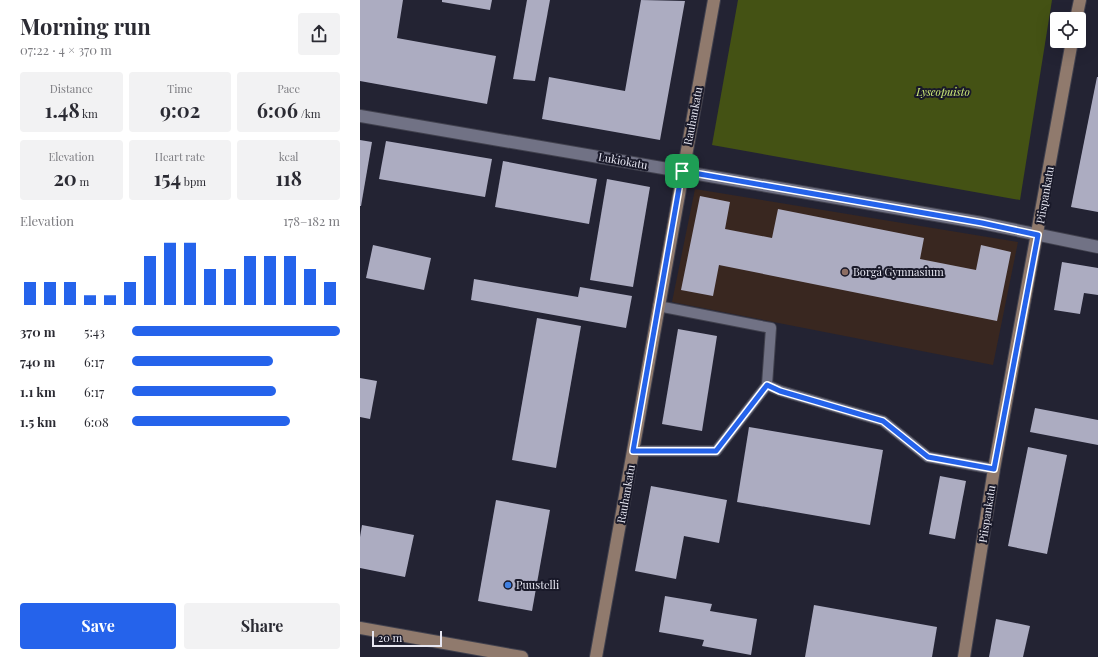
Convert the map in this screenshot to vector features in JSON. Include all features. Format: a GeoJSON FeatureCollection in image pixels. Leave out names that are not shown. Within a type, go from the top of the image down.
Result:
{"type":"FeatureCollection","features":[{"type":"Feature","properties":{"kind":"street","name":"Rauhankatu"},"geometry":{"type":"LineString","coordinates":[[596,657],[682,171],[714,0]]}},
{"type":"Feature","properties":{"kind":"street"},"geometry":{"type":"LineString","coordinates":[[1077,12],[1080,0]]}},
{"type":"Feature","properties":{"kind":"street","name":"Piispankatu"},"geometry":{"type":"LineString","coordinates":[[964,657],[994,469],[1038,235],[1071,48]]}},
{"type":"Feature","properties":{"kind":"street","name":"Lukiokatu"},"geometry":{"type":"LineString","coordinates":[[360,116],[982,223],[1098,247]]}},
{"type":"Feature","properties":{"kind":"street"},"geometry":{"type":"LineString","coordinates":[[360,628],[522,657]]}},
{"type":"Feature","properties":{"kind":"lane"},"geometry":{"type":"LineString","coordinates":[[633,451],[716,451],[767,385],[772,328],[658,306]]}},
{"type":"Feature","properties":{"kind":"lane"},"geometry":{"type":"LineString","coordinates":[[767,385],[780,391],[883,421],[928,457],[994,469]]}},
{"type":"Feature","properties":{"kind":"shaded area","name":"Borgå Gymnasium"},"geometry":{"type":"Polygon","coordinates":[[[695,189],[1018,242],[993,365],[672,302],[695,189]]]}},
{"type":"Feature","properties":{"kind":"green space","name":"Lyseopuisto"},"geometry":{"type":"Polygon","coordinates":[[[738,0],[1052,0],[1020,200],[712,145],[738,0]]]}},
{"type":"Feature","properties":{"kind":"building"},"geometry":{"type":"Polygon","coordinates":[[[360,0],[403,0],[397,38],[496,56],[487,104],[360,81],[360,0]]]}},
{"type":"Feature","properties":{"kind":"building"},"geometry":{"type":"Polygon","coordinates":[[[442,0],[492,0],[490,10],[442,2],[442,0]]]}},
{"type":"Feature","properties":{"kind":"building"},"geometry":{"type":"Polygon","coordinates":[[[527,0],[550,0],[535,81],[513,79],[527,0]]]}},
{"type":"Feature","properties":{"kind":"building"},"geometry":{"type":"Polygon","coordinates":[[[641,0],[685,1],[660,140],[542,119],[549,77],[625,91],[641,0]]]}},
{"type":"Feature","properties":{"kind":"building"},"geometry":{"type":"Polygon","coordinates":[[[1098,77],[1098,212],[1071,207],[1098,77]]]}},
{"type":"Feature","properties":{"kind":"building"},"geometry":{"type":"Polygon","coordinates":[[[360,140],[372,142],[361,206],[360,206],[360,140]]]}},
{"type":"Feature","properties":{"kind":"building"},"geometry":{"type":"Polygon","coordinates":[[[386,141],[492,159],[485,197],[379,179],[386,141]]]}},
{"type":"Feature","properties":{"kind":"building"},"geometry":{"type":"Polygon","coordinates":[[[503,161],[597,179],[589,224],[495,207],[503,161]]]}},
{"type":"Feature","properties":{"kind":"building"},"geometry":{"type":"Polygon","coordinates":[[[607,179],[650,187],[633,287],[590,280],[607,179]]]}},
{"type":"Feature","properties":{"kind":"building"},"geometry":{"type":"Polygon","coordinates":[[[700,196],[730,202],[725,229],[772,238],[778,209],[924,238],[920,259],[976,270],[981,245],[1011,252],[997,321],[719,265],[713,296],[681,290],[700,196]]]}},
{"type":"Feature","properties":{"kind":"building"},"geometry":{"type":"Polygon","coordinates":[[[373,245],[431,258],[424,290],[366,278],[373,245]]]}},
{"type":"Feature","properties":{"kind":"building"},"geometry":{"type":"Polygon","coordinates":[[[1062,262],[1098,268],[1098,295],[1084,293],[1080,314],[1054,310],[1062,262]]]}},
{"type":"Feature","properties":{"kind":"building"},"geometry":{"type":"Polygon","coordinates":[[[474,279],[578,297],[580,287],[632,296],[626,328],[471,300],[474,279]]]}},
{"type":"Feature","properties":{"kind":"building"},"geometry":{"type":"Polygon","coordinates":[[[537,318],[581,326],[556,468],[512,460],[537,318]]]}},
{"type":"Feature","properties":{"kind":"building"},"geometry":{"type":"Polygon","coordinates":[[[678,329],[717,336],[702,431],[662,424],[678,329]]]}},
{"type":"Feature","properties":{"kind":"building"},"geometry":{"type":"Polygon","coordinates":[[[360,378],[377,381],[370,419],[360,417],[360,378]]]}},
{"type":"Feature","properties":{"kind":"building"},"geometry":{"type":"Polygon","coordinates":[[[1035,408],[1098,420],[1098,445],[1030,432],[1035,408]]]}},
{"type":"Feature","properties":{"kind":"building"},"geometry":{"type":"Polygon","coordinates":[[[749,427],[883,450],[870,525],[737,502],[749,427]]]}},
{"type":"Feature","properties":{"kind":"building"},"geometry":{"type":"Polygon","coordinates":[[[1028,447],[1067,455],[1047,554],[1008,546],[1028,447]]]}},
{"type":"Feature","properties":{"kind":"building"},"geometry":{"type":"Polygon","coordinates":[[[940,476],[966,481],[955,539],[929,534],[940,476]]]}},
{"type":"Feature","properties":{"kind":"building"},"geometry":{"type":"Polygon","coordinates":[[[651,486],[727,500],[719,543],[684,536],[676,579],[635,571],[651,486]]]}},
{"type":"Feature","properties":{"kind":"building"},"geometry":{"type":"Polygon","coordinates":[[[496,500],[550,510],[532,611],[478,601],[496,500]]]}},
{"type":"Feature","properties":{"kind":"building"},"geometry":{"type":"Polygon","coordinates":[[[362,525],[414,535],[405,577],[360,568],[360,537],[362,525]]]}},
{"type":"Feature","properties":{"kind":"building"},"geometry":{"type":"Polygon","coordinates":[[[665,596],[712,604],[710,611],[757,619],[751,655],[702,646],[704,640],[659,632],[665,596]]]}},
{"type":"Feature","properties":{"kind":"building"},"geometry":{"type":"Polygon","coordinates":[[[814,605],[937,627],[932,657],[805,657],[814,605]]]}},
{"type":"Feature","properties":{"kind":"building"},"geometry":{"type":"Polygon","coordinates":[[[996,619],[1030,626],[1023,657],[989,657],[996,619]]]}},
{"type":"Feature","properties":{"kind":"place","name":"Borgå Gymnasium"},"geometry":{"type":"Point","coordinates":[845,272]}},
{"type":"Feature","properties":{"kind":"place","name":"Puustelli"},"geometry":{"type":"Point","coordinates":[508,585]}},
{"type":"Feature","properties":{"kind":"route"},"geometry":{"type":"LineString","coordinates":[[682,171],[982,223],[1038,235],[994,469],[928,457],[883,421],[780,391],[767,385],[716,451],[633,451],[682,171]]}}]}
